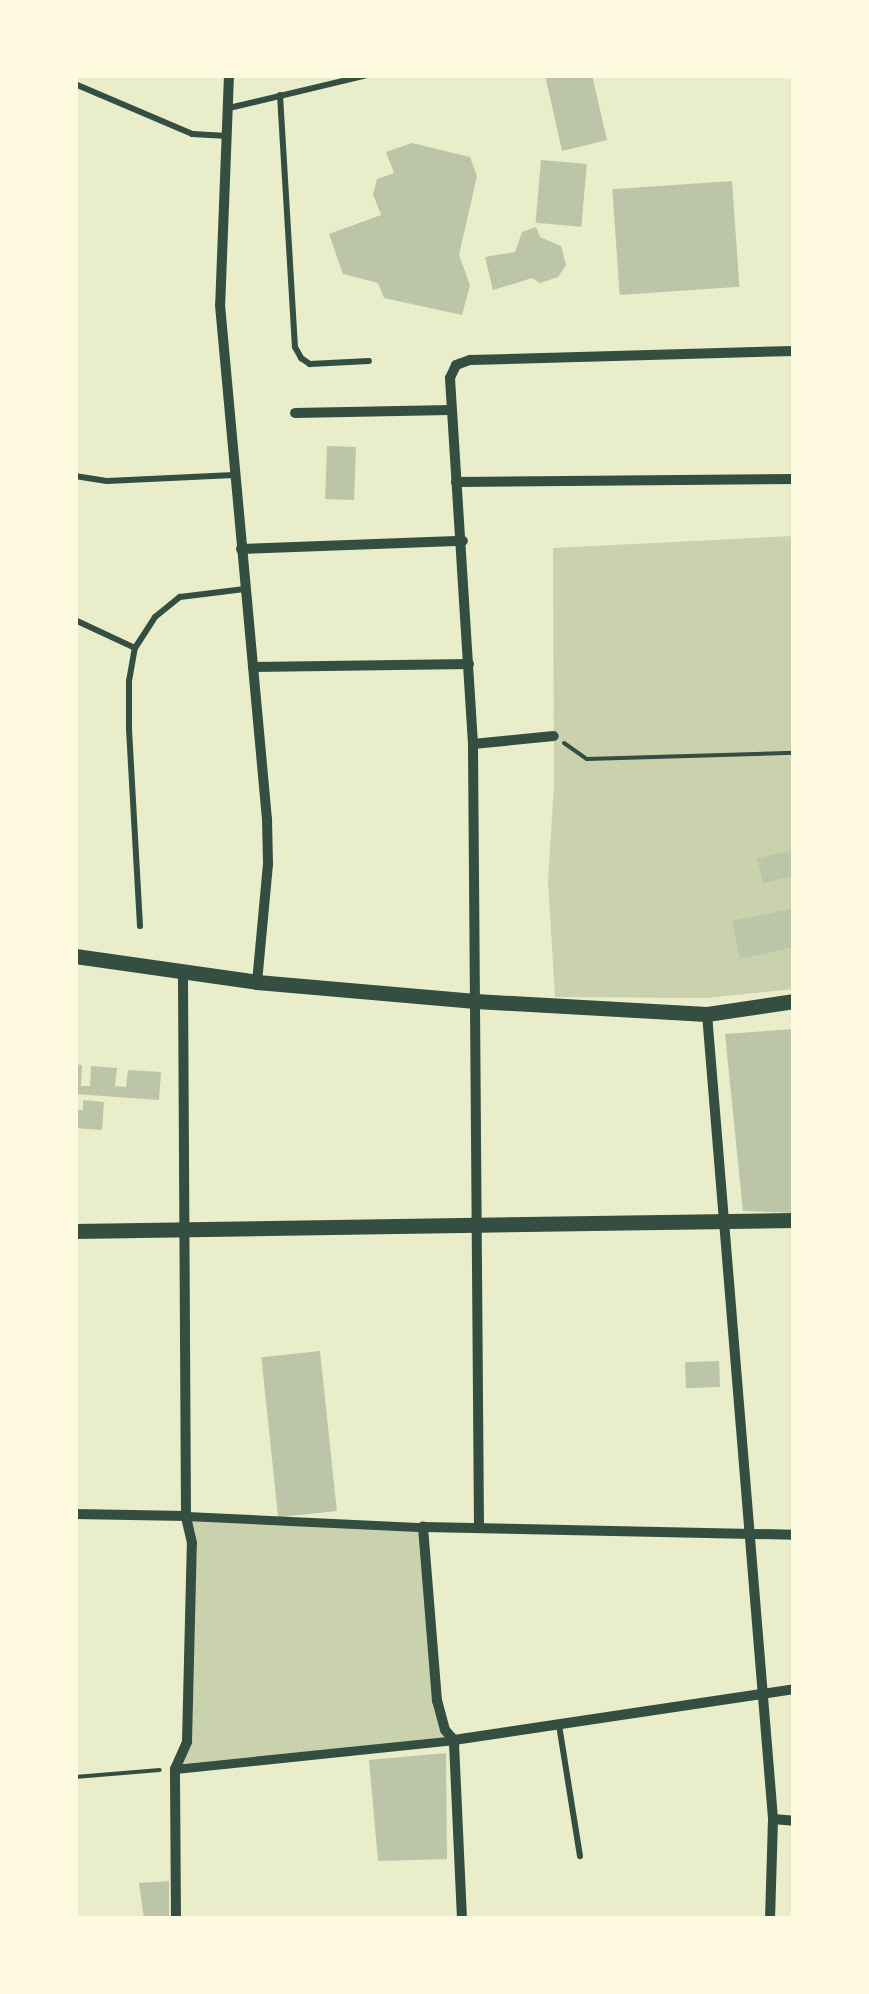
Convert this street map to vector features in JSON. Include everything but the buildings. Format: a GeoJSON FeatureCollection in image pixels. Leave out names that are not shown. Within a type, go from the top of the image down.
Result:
{"type":"FeatureCollection","features":[{"type":"Feature","properties":{"kind":"street"},"geometry":{"type":"LineString","coordinates":[[229,75],[220,305],[268,864],[257,982]]}},
{"type":"Feature","properties":{"kind":"street"},"geometry":{"type":"LineString","coordinates":[[478,1528],[473,744],[450,378],[456,365],[470,360],[794,351]]}},
{"type":"Feature","properties":{"kind":"street"},"geometry":{"type":"LineString","coordinates":[[295,413],[450,410]]}},
{"type":"Feature","properties":{"kind":"street"},"geometry":{"type":"LineString","coordinates":[[456,482],[794,479]]}},
{"type":"Feature","properties":{"kind":"street"},"geometry":{"type":"LineString","coordinates":[[241,549],[463,542]]}},
{"type":"Feature","properties":{"kind":"street"},"geometry":{"type":"LineString","coordinates":[[253,667],[470,664]]}},
{"type":"Feature","properties":{"kind":"street"},"geometry":{"type":"LineString","coordinates":[[473,744],[554,736]]}},
{"type":"Feature","properties":{"kind":"street"},"geometry":{"type":"LineString","coordinates":[[75,956],[257,982],[475,1001],[707,1014],[794,1001]]}},
{"type":"Feature","properties":{"kind":"street"},"geometry":{"type":"LineString","coordinates":[[176,1919],[175,1768],[187,1742],[192,1542],[186,1516],[184,971]]}},
{"type":"Feature","properties":{"kind":"street"},"geometry":{"type":"LineString","coordinates":[[707,1014],[773,1818],[770,1919]]}},
{"type":"Feature","properties":{"kind":"street"},"geometry":{"type":"LineString","coordinates":[[75,1231],[725,1218],[794,1220]]}},
{"type":"Feature","properties":{"kind":"street"},"geometry":{"type":"LineString","coordinates":[[75,1514],[794,1535]]}},
{"type":"Feature","properties":{"kind":"street"},"geometry":{"type":"LineString","coordinates":[[423,1527],[440,1717],[454,1740],[462,1919]]}},
{"type":"Feature","properties":{"kind":"street"},"geometry":{"type":"LineString","coordinates":[[175,1768],[454,1740],[794,1689]]}},
{"type":"Feature","properties":{"kind":"street"},"geometry":{"type":"LineString","coordinates":[[773,1818],[794,1821]]}},
{"type":"Feature","properties":{"kind":"lane"},"geometry":{"type":"LineString","coordinates":[[229,108],[367,75]]}},
{"type":"Feature","properties":{"kind":"lane"},"geometry":{"type":"LineString","coordinates":[[75,84],[192,134],[229,136]]}},
{"type":"Feature","properties":{"kind":"lane"},"geometry":{"type":"LineString","coordinates":[[280,95],[295,347],[310,364],[370,361]]}},
{"type":"Feature","properties":{"kind":"lane"},"geometry":{"type":"LineString","coordinates":[[75,476],[107,481],[234,474]]}},
{"type":"Feature","properties":{"kind":"lane"},"geometry":{"type":"LineString","coordinates":[[140,926],[129,728],[129,681],[135,648],[155,617],[180,596],[245,588]]}},
{"type":"Feature","properties":{"kind":"lane"},"geometry":{"type":"LineString","coordinates":[[75,620],[135,648]]}},
{"type":"Feature","properties":{"kind":"lane"},"geometry":{"type":"LineString","coordinates":[[559,1724],[580,1856]]}},
{"type":"Feature","properties":{"kind":"path"},"geometry":{"type":"LineString","coordinates":[[554,736],[587,759],[794,752]]}},
{"type":"Feature","properties":{"kind":"path"},"geometry":{"type":"LineString","coordinates":[[75,1777],[175,1768]]}},
{"type":"Feature","properties":{"kind":"green space"},"geometry":{"type":"Polygon","coordinates":[[[794,536],[794,989],[706,998],[555,997],[548,882],[554,784],[553,548],[794,536]]]}},
{"type":"Feature","properties":{"kind":"green space"},"geometry":{"type":"Polygon","coordinates":[[[186,1516],[423,1527],[437,1701],[454,1740],[175,1769],[187,1742],[192,1543],[186,1516]]]}}]}
